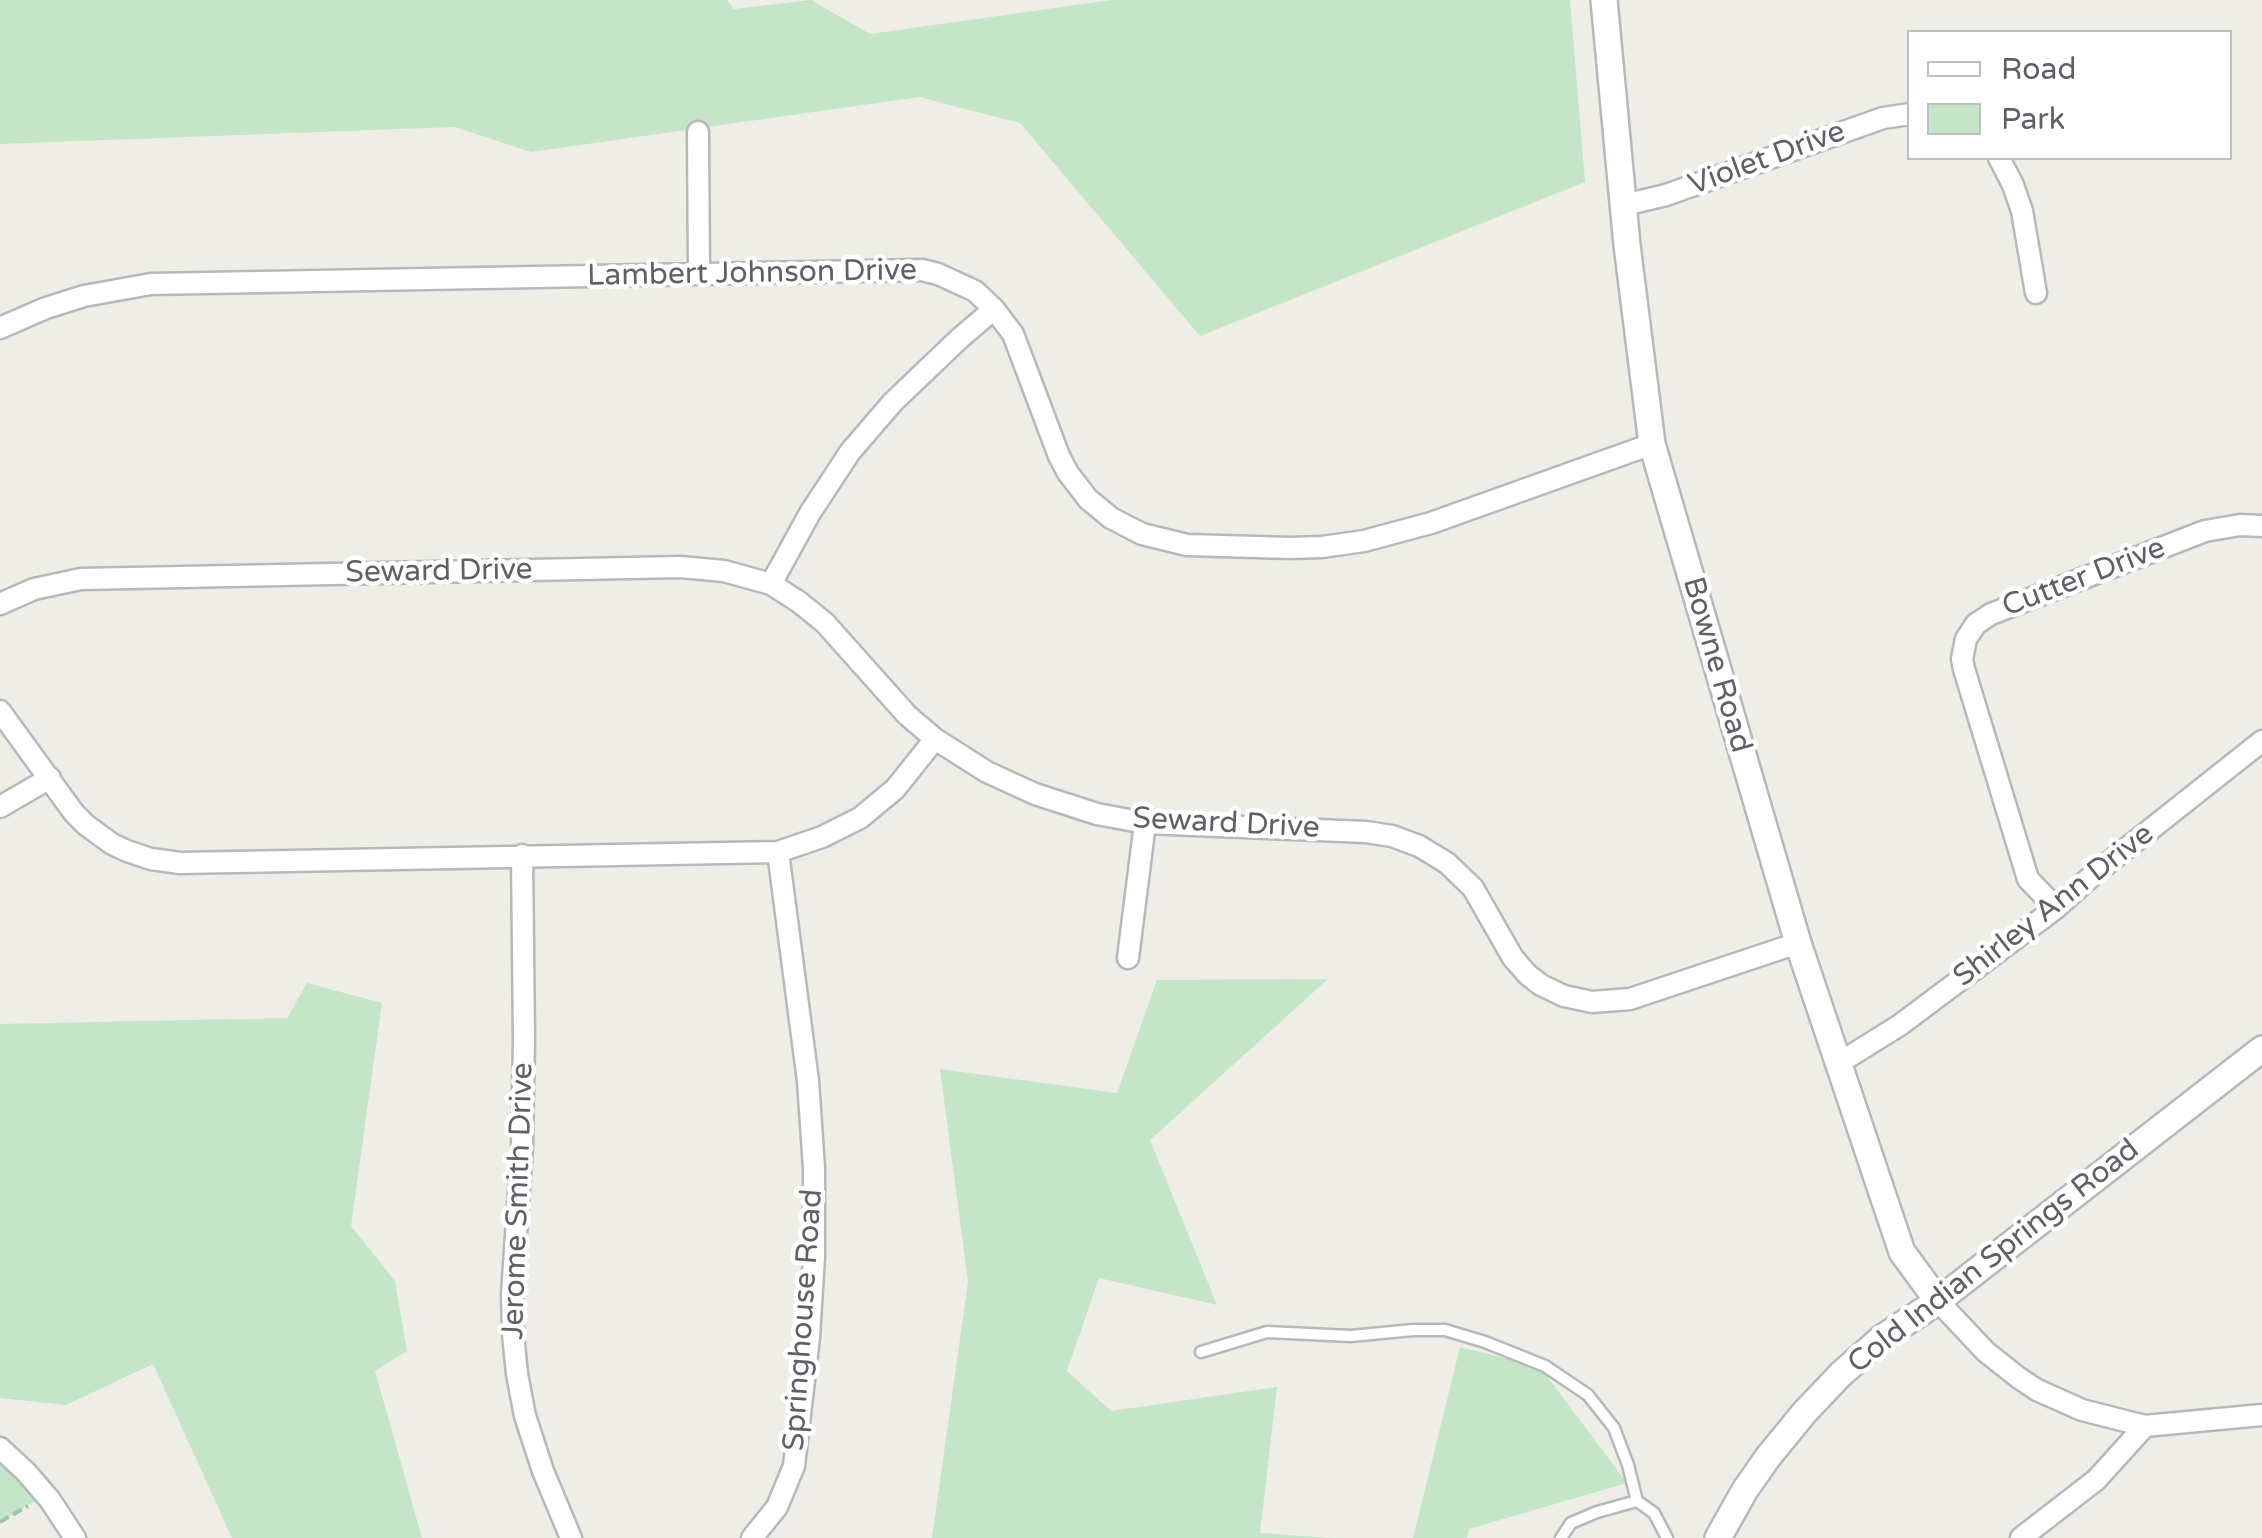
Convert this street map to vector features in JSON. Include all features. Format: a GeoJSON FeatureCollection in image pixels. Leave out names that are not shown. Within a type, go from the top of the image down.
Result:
{"type":"FeatureCollection","features":[{"type":"Feature","properties":{"kind":"street","name":"Bowne Road"},"geometry":{"type":"LineString","coordinates":[[1604,0],[1652,444],[1798,943],[1902,1252],[1938,1302]]}},
{"type":"Feature","properties":{"kind":"street","name":"Violet Drive"},"geometry":{"type":"LineString","coordinates":[[1624,206],[1666,195],[1883,118],[1907,114]]}},
{"type":"Feature","properties":{"kind":"street"},"geometry":{"type":"LineString","coordinates":[[698,132],[700,274]]}},
{"type":"Feature","properties":{"kind":"street"},"geometry":{"type":"LineString","coordinates":[[1999,160],[2022,211],[2036,293]]}},
{"type":"Feature","properties":{"kind":"street","name":"Lambert Johnson Drive"},"geometry":{"type":"LineString","coordinates":[[0,328],[84,296],[151,284],[922,270],[975,291],[1013,334],[1059,456],[1078,486],[1111,518],[1142,534],[1172,543],[1290,548],[1364,541],[1431,523],[1652,444]]}},
{"type":"Feature","properties":{"kind":"street"},"geometry":{"type":"LineString","coordinates":[[771,584],[810,512],[850,452],[893,402],[994,310]]}},
{"type":"Feature","properties":{"kind":"street","name":"Cutter Drive"},"geometry":{"type":"LineString","coordinates":[[2056,908],[2028,879],[1964,669],[1966,639],[1976,624],[1991,614],[2187,538],[2220,528],[2262,526]]}},
{"type":"Feature","properties":{"kind":"street","name":"Seward Drive"},"geometry":{"type":"LineString","coordinates":[[0,604],[34,588],[81,579],[680,567],[724,571],[771,584],[826,623],[934,740],[1034,794],[1097,814],[1145,823],[1366,832],[1419,846],[1447,863],[1473,888],[1513,958],[1552,992],[1580,1001],[1618,1002],[1798,943]]}},
{"type":"Feature","properties":{"kind":"street"},"geometry":{"type":"LineString","coordinates":[[0,710],[74,813],[96,833],[127,851],[164,862],[778,852],[860,818],[895,789],[934,740]]}},
{"type":"Feature","properties":{"kind":"street","name":"Shirley Ann Drive"},"geometry":{"type":"LineString","coordinates":[[1839,1064],[1900,1025],[2056,908],[2262,741]]}},
{"type":"Feature","properties":{"kind":"street"},"geometry":{"type":"LineString","coordinates":[[0,807],[50,778]]}},
{"type":"Feature","properties":{"kind":"street"},"geometry":{"type":"LineString","coordinates":[[1128,958],[1145,823]]}},
{"type":"Feature","properties":{"kind":"street","name":"Springhouse Road"},"geometry":{"type":"LineString","coordinates":[[752,1538],[777,1507],[794,1466],[814,1257],[814,1168],[808,1081],[778,852]]}},
{"type":"Feature","properties":{"kind":"street","name":"Jerome Smith Drive"},"geometry":{"type":"LineString","coordinates":[[522,855],[523,1110],[513,1334],[525,1416],[571,1538]]}},
{"type":"Feature","properties":{"kind":"street","name":"Cold Indian Springs Road"},"geometry":{"type":"LineString","coordinates":[[1718,1538],[1745,1490],[1804,1413],[1841,1374],[1882,1338],[1938,1302],[2262,1049]]}},
{"type":"Feature","properties":{"kind":"street"},"geometry":{"type":"LineString","coordinates":[[1938,1302],[1986,1352],[2018,1378],[2082,1410],[2145,1426],[2262,1415]]}},
{"type":"Feature","properties":{"kind":"street"},"geometry":{"type":"LineString","coordinates":[[2021,1538],[2096,1480],[2145,1426]]}},
{"type":"Feature","properties":{"kind":"street"},"geometry":{"type":"LineString","coordinates":[[0,1448],[50,1500],[75,1538]]}},
{"type":"Feature","properties":{"kind":"lane"},"geometry":{"type":"LineString","coordinates":[[1201,1352],[1267,1332],[1351,1336],[1445,1330],[1546,1366],[1588,1395],[1614,1428],[1628,1464],[1636,1501],[1654,1513],[1667,1538]]}},
{"type":"Feature","properties":{"kind":"lane"},"geometry":{"type":"LineString","coordinates":[[1561,1538],[1571,1523],[1636,1501]]}},
{"type":"Feature","properties":{"kind":"path"},"geometry":{"type":"LineString","coordinates":[[0,1522],[30,1504]]}},
{"type":"Feature","properties":{"kind":"green space"},"geometry":{"type":"Polygon","coordinates":[[[0,0],[727,0],[734,9],[811,0],[870,34],[1111,0],[1570,0],[1585,182],[1200,336],[1020,123],[919,97],[531,152],[454,127],[0,144],[0,0]]]}},
{"type":"Feature","properties":{"kind":"green space"},"geometry":{"type":"Polygon","coordinates":[[[1328,979],[1150,1140],[1217,1305],[1099,1278],[1067,1371],[1111,1411],[1277,1387],[1260,1533],[1331,1538],[932,1538],[968,1282],[940,1069],[1117,1093],[1157,980],[1328,979]]]}},
{"type":"Feature","properties":{"kind":"green space"},"geometry":{"type":"Polygon","coordinates":[[[307,983],[382,1003],[351,1226],[395,1281],[407,1351],[375,1371],[422,1538],[232,1538],[153,1364],[66,1405],[0,1398],[0,1024],[287,1018],[307,983]]]}},
{"type":"Feature","properties":{"kind":"green space"},"geometry":{"type":"Polygon","coordinates":[[[1460,1347],[1540,1367],[1627,1483],[1469,1529],[1467,1538],[1413,1538],[1460,1347]]]}},
{"type":"Feature","properties":{"kind":"green space"},"geometry":{"type":"Polygon","coordinates":[[[0,1449],[45,1495],[0,1522],[0,1449]]]}}]}
